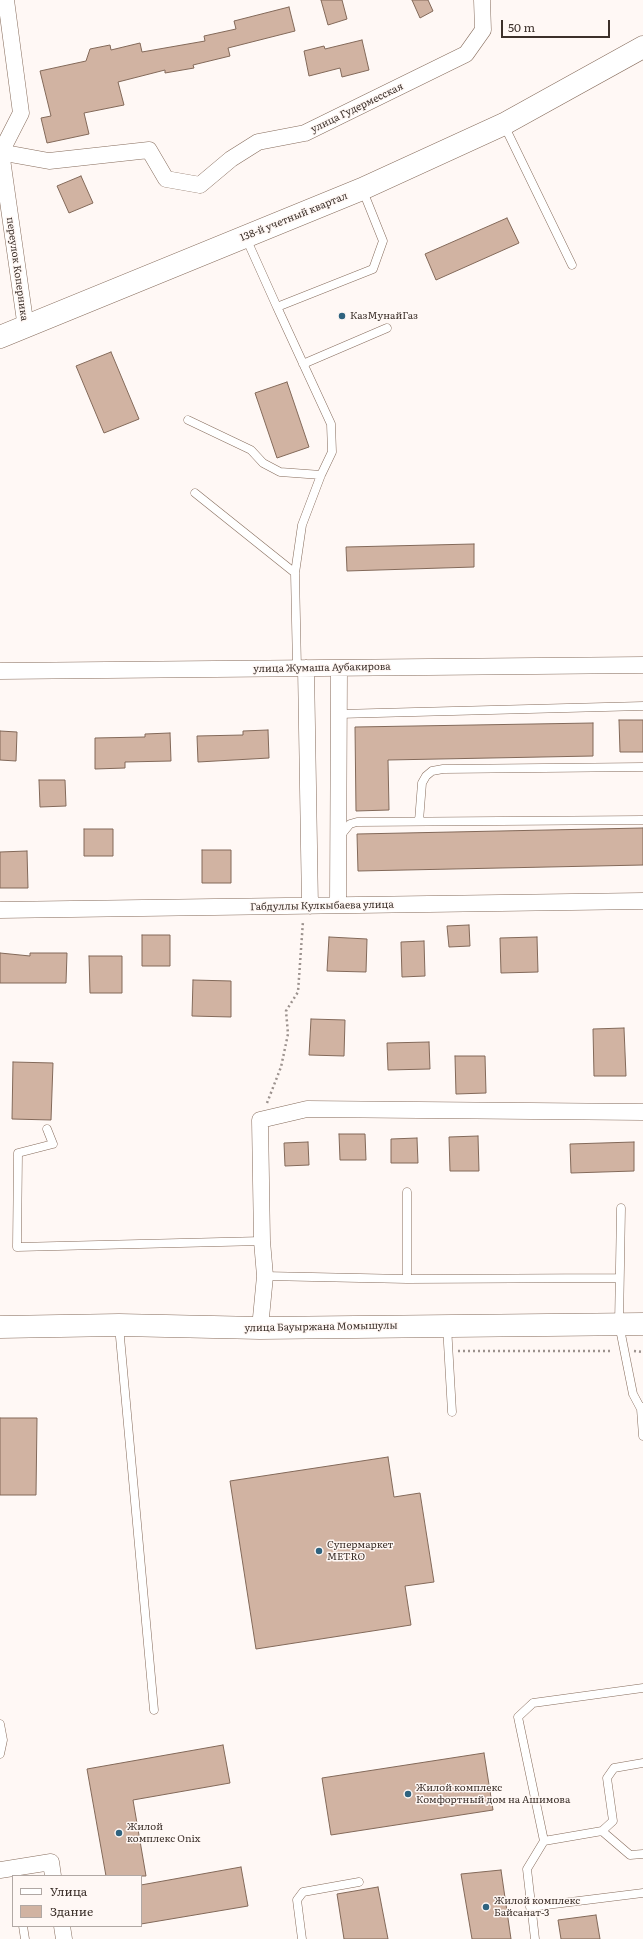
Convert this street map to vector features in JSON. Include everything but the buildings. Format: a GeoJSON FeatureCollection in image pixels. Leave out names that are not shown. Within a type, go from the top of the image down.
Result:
{"type":"FeatureCollection","features":[{"type":"Feature","properties":{"kind":"main road","name":"138-й учетный квартал"},"geometry":{"type":"LineString","coordinates":[[0,337],[26,328],[362,189],[504,124],[643,47]]}},
{"type":"Feature","properties":{"kind":"main road","name":"улица Бауыржана Момышулы"},"geometry":{"type":"LineString","coordinates":[[0,1327],[119,1325],[260,1328],[643,1324]]}},
{"type":"Feature","properties":{"kind":"street"},"geometry":{"type":"LineString","coordinates":[[0,152],[21,113],[6,0]]}},
{"type":"Feature","properties":{"kind":"street","name":"улица Гудермесская"},"geometry":{"type":"LineString","coordinates":[[0,152],[49,161],[149,150],[166,179],[200,186],[231,159],[258,142],[305,134],[466,54],[483,30],[482,0]]}},
{"type":"Feature","properties":{"kind":"street","name":"переулок Коперника"},"geometry":{"type":"LineString","coordinates":[[0,152],[26,328]]}},
{"type":"Feature","properties":{"kind":"street","name":"улица Жумаша Аубакирова"},"geometry":{"type":"LineString","coordinates":[[0,672],[643,665]]}},
{"type":"Feature","properties":{"kind":"street"},"geometry":{"type":"LineString","coordinates":[[302,668],[307,906]]}},
{"type":"Feature","properties":{"kind":"street"},"geometry":{"type":"LineString","coordinates":[[338,906],[339,668]]}},
{"type":"Feature","properties":{"kind":"street","name":"Габдуллы Кулкыбаева улица"},"geometry":{"type":"LineString","coordinates":[[0,910],[643,901]]}},
{"type":"Feature","properties":{"kind":"street"},"geometry":{"type":"LineString","coordinates":[[260,1328],[265,1276],[262,1241],[260,1120],[307,1109],[643,1112]]}},
{"type":"Feature","properties":{"kind":"street"},"geometry":{"type":"LineString","coordinates":[[0,1870],[51,1862],[53,1875]]}},
{"type":"Feature","properties":{"kind":"street"},"geometry":{"type":"LineString","coordinates":[[62,1927],[64,1939]]}},
{"type":"Feature","properties":{"kind":"lane"},"geometry":{"type":"LineString","coordinates":[[504,124],[572,265]]}},
{"type":"Feature","properties":{"kind":"lane"},"geometry":{"type":"LineString","coordinates":[[277,307],[373,269],[383,242],[362,189]]}},
{"type":"Feature","properties":{"kind":"lane"},"geometry":{"type":"LineString","coordinates":[[246,238],[331,424],[332,452],[321,475],[302,525],[295,573],[302,668]]}},
{"type":"Feature","properties":{"kind":"lane"},"geometry":{"type":"LineString","coordinates":[[303,364],[387,328]]}},
{"type":"Feature","properties":{"kind":"lane"},"geometry":{"type":"LineString","coordinates":[[188,420],[251,450],[263,463],[280,472],[321,475]]}},
{"type":"Feature","properties":{"kind":"lane"},"geometry":{"type":"LineString","coordinates":[[195,493],[295,573]]}},
{"type":"Feature","properties":{"kind":"lane"},"geometry":{"type":"LineString","coordinates":[[339,714],[643,706]]}},
{"type":"Feature","properties":{"kind":"lane"},"geometry":{"type":"LineString","coordinates":[[419,821],[422,783],[426,776],[432,771],[443,769],[643,767]]}},
{"type":"Feature","properties":{"kind":"lane"},"geometry":{"type":"LineString","coordinates":[[338,839],[350,824],[357,822],[643,820]]}},
{"type":"Feature","properties":{"kind":"lane"},"geometry":{"type":"LineString","coordinates":[[46,1129],[53,1144],[18,1153],[17,1247],[262,1241]]}},
{"type":"Feature","properties":{"kind":"lane"},"geometry":{"type":"LineString","coordinates":[[407,1192],[408,1279]]}},
{"type":"Feature","properties":{"kind":"lane"},"geometry":{"type":"LineString","coordinates":[[621,1208],[619,1324],[633,1394],[642,1408],[643,1436]]}},
{"type":"Feature","properties":{"kind":"lane"},"geometry":{"type":"LineString","coordinates":[[265,1276],[408,1279],[619,1278]]}},
{"type":"Feature","properties":{"kind":"lane"},"geometry":{"type":"LineString","coordinates":[[119,1325],[154,1710]]}},
{"type":"Feature","properties":{"kind":"lane"},"geometry":{"type":"LineString","coordinates":[[447,1325],[452,1412]]}},
{"type":"Feature","properties":{"kind":"lane"},"geometry":{"type":"LineString","coordinates":[[535,1939],[530,1907],[527,1869],[544,1841],[518,1717],[533,1703],[643,1688]]}},
{"type":"Feature","properties":{"kind":"lane"},"geometry":{"type":"LineString","coordinates":[[0,1724],[3,1740],[0,1754]]}},
{"type":"Feature","properties":{"kind":"lane"},"geometry":{"type":"LineString","coordinates":[[544,1841],[602,1831],[613,1821],[607,1778],[614,1768],[643,1763]]}},
{"type":"Feature","properties":{"kind":"lane"},"geometry":{"type":"LineString","coordinates":[[602,1831],[630,1855],[643,1854]]}},
{"type":"Feature","properties":{"kind":"lane"},"geometry":{"type":"LineString","coordinates":[[302,1939],[297,1900],[303,1892],[359,1882]]}},
{"type":"Feature","properties":{"kind":"lane"},"geometry":{"type":"LineString","coordinates":[[530,1907],[643,1893]]}},
{"type":"Feature","properties":{"kind":"lane"},"geometry":{"type":"LineString","coordinates":[[23,1927],[25,1939]]}},
{"type":"Feature","properties":{"kind":"path"},"geometry":{"type":"LineString","coordinates":[[260,1120],[281,1067],[288,1034],[286,1011],[298,992],[307,906]]}},
{"type":"Feature","properties":{"kind":"path"},"geometry":{"type":"LineString","coordinates":[[448,1351],[643,1352]]}},
{"type":"Feature","properties":{"kind":"place","name":"КазМунайГаз"},"geometry":{"type":"Point","coordinates":[342,316]}},
{"type":"Feature","properties":{"kind":"place","name":"Супермаркет METRO"},"geometry":{"type":"Point","coordinates":[319,1551]}},
{"type":"Feature","properties":{"kind":"place","name":"Жилой комплекс Комфортный дом на Ашимова"},"geometry":{"type":"Point","coordinates":[408,1794]}},
{"type":"Feature","properties":{"kind":"place","name":"Жилой комплекс Onix"},"geometry":{"type":"Point","coordinates":[119,1833]}},
{"type":"Feature","properties":{"kind":"place","name":"Жилой комплекс Байсанат-3"},"geometry":{"type":"Point","coordinates":[486,1907]}}]}
